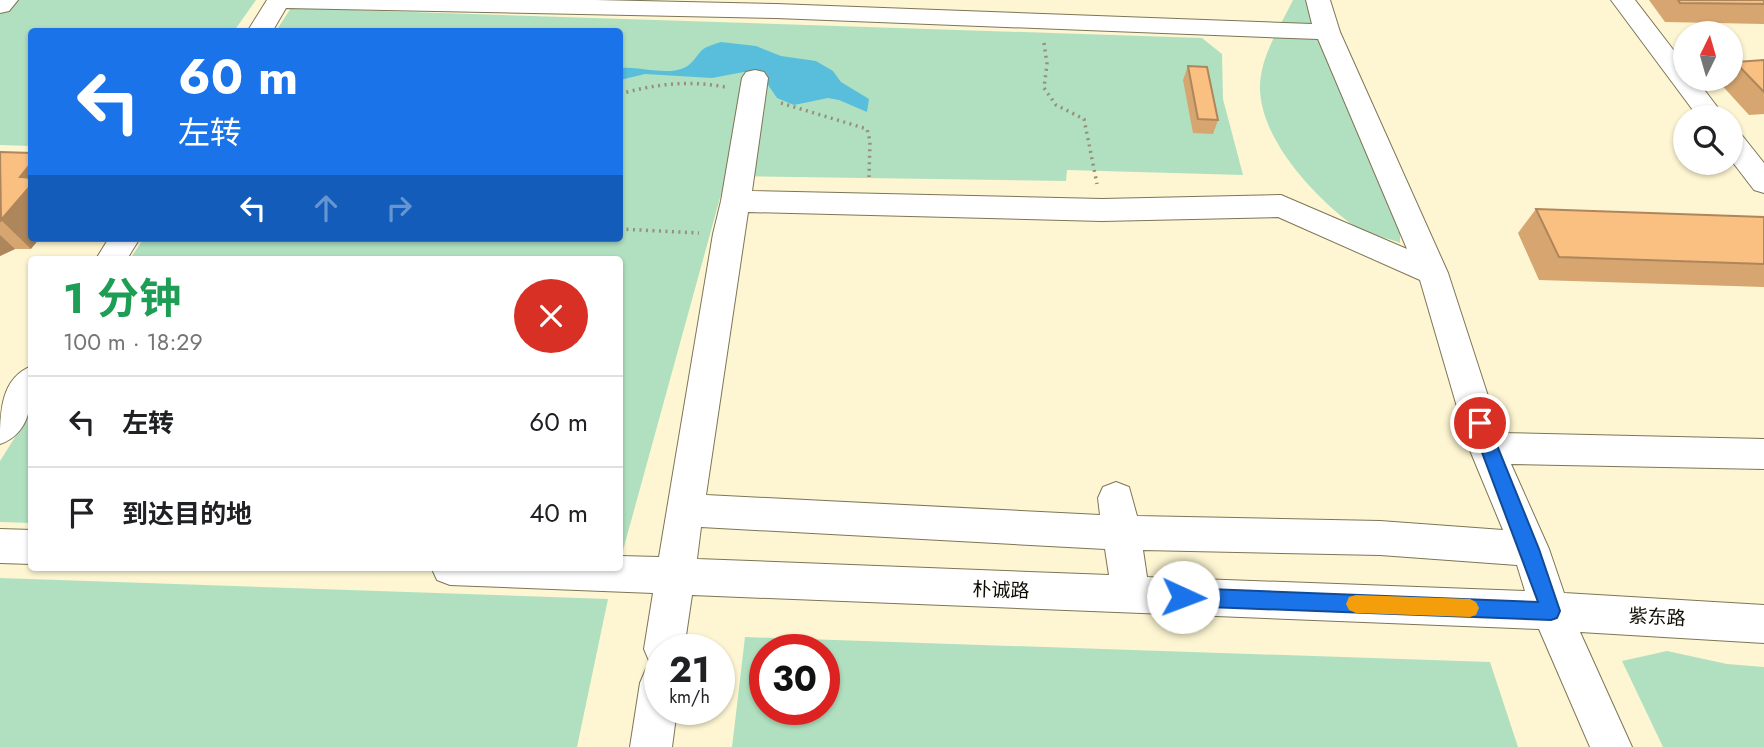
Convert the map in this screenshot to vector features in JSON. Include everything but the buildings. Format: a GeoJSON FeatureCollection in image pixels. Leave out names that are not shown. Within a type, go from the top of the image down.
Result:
{"type":"FeatureCollection","features":[{"type":"Feature","properties":{"kind":"street"},"geometry":{"type":"LineString","coordinates":[[0,6],[6,0]]}},
{"type":"Feature","properties":{"kind":"street"},"geometry":{"type":"LineString","coordinates":[[1318,0],[1327,32],[1433,274],[1488,448],[1530,549],[1551,611],[1611,747]]}},
{"type":"Feature","properties":{"kind":"street"},"geometry":{"type":"LineString","coordinates":[[1623,0],[1703,105]]}},
{"type":"Feature","properties":{"kind":"street"},"geometry":{"type":"LineString","coordinates":[[262,28],[279,1],[777,6],[1041,22],[1327,32]]}},
{"type":"Feature","properties":{"kind":"street"},"geometry":{"type":"LineString","coordinates":[[666,634],[728,234],[736,201],[754,87]]}},
{"type":"Feature","properties":{"kind":"street"},"geometry":{"type":"LineString","coordinates":[[1743,156],[1764,183]]}},
{"type":"Feature","properties":{"kind":"street"},"geometry":{"type":"LineString","coordinates":[[736,201],[1102,210],[1281,206],[1433,274]]}},
{"type":"Feature","properties":{"kind":"street"},"geometry":{"type":"LineString","coordinates":[[0,429],[28,386]]}},
{"type":"Feature","properties":{"kind":"street"},"geometry":{"type":"LineString","coordinates":[[1488,448],[1764,454]]}},
{"type":"Feature","properties":{"kind":"street"},"geometry":{"type":"LineString","coordinates":[[684,510],[1119,516],[1530,549]]}},
{"type":"Feature","properties":{"kind":"street"},"geometry":{"type":"LineString","coordinates":[[1119,516],[1131,595]]}},
{"type":"Feature","properties":{"kind":"street"},"geometry":{"type":"LineString","coordinates":[[0,546],[28,547]]}},
{"type":"Feature","properties":{"kind":"street","name":"朴诚路"},"geometry":{"type":"LineString","coordinates":[[531,571],[1551,611]]}},
{"type":"Feature","properties":{"kind":"street","name":"紫东路"},"geometry":{"type":"LineString","coordinates":[[1551,611],[1764,624]]}},
{"type":"Feature","properties":{"kind":"street"},"geometry":{"type":"LineString","coordinates":[[651,747],[654,725]]}},
{"type":"Feature","properties":{"kind":"path"},"geometry":{"type":"LineString","coordinates":[[1041,22],[1047,64],[1044,88],[1056,105],[1084,119],[1102,210]]}},
{"type":"Feature","properties":{"kind":"path"},"geometry":{"type":"LineString","coordinates":[[623,93],[670,82],[754,87],[867,129],[870,141],[867,205]]}},
{"type":"Feature","properties":{"kind":"path"},"geometry":{"type":"LineString","coordinates":[[623,229],[728,234]]}},
{"type":"Feature","properties":{"kind":"green space"},"geometry":{"type":"Polygon","coordinates":[[[0,0],[256,0],[236,28],[28,28],[28,146],[0,145],[0,0]]]}},
{"type":"Feature","properties":{"kind":"green space"},"geometry":{"type":"Polygon","coordinates":[[[1293,0],[1308,0],[1400,231],[1400,243],[1361,230],[1335,211],[1305,181],[1279,146],[1270,128],[1260,90],[1263,66],[1271,43],[1293,0]]]}},
{"type":"Feature","properties":{"kind":"green space"},"geometry":{"type":"Polygon","coordinates":[[[291,8],[1202,38],[1222,54],[1223,99],[1243,175],[1067,170],[1066,181],[726,176],[623,550],[623,256],[132,256],[141,242],[623,242],[623,28],[278,28],[291,8]]]}},
{"type":"Feature","properties":{"kind":"green space"},"geometry":{"type":"Polygon","coordinates":[[[28,417],[28,523],[0,522],[0,461],[28,417]]]}},
{"type":"Feature","properties":{"kind":"green space"},"geometry":{"type":"Polygon","coordinates":[[[0,578],[608,599],[577,747],[0,747],[0,578]]]}},
{"type":"Feature","properties":{"kind":"green space"},"geometry":{"type":"Polygon","coordinates":[[[745,637],[749,637],[749,725],[840,725],[840,640],[1490,662],[1518,747],[732,747],[745,637]]]}},
{"type":"Feature","properties":{"kind":"green space"},"geometry":{"type":"Polygon","coordinates":[[[1667,651],[1727,664],[1764,667],[1764,747],[1663,747],[1622,661],[1667,651]]]}},
{"type":"Feature","properties":{"kind":"water"},"geometry":{"type":"Polygon","coordinates":[[[721,42],[756,46],[781,56],[816,61],[833,71],[841,82],[869,99],[867,112],[828,98],[794,105],[777,98],[762,76],[749,71],[712,78],[645,74],[623,79],[623,68],[673,71],[684,68],[703,49],[721,42]]]}},
{"type":"Feature","properties":{"kind":"slow traffic"},"geometry":{"type":"LineString","coordinates":[[1356,604],[1470,608]]}},
{"type":"Feature","properties":{"kind":"route"},"geometry":{"type":"LineString","coordinates":[[1183,597],[1551,611],[1530,549],[1480,423]]}}]}
